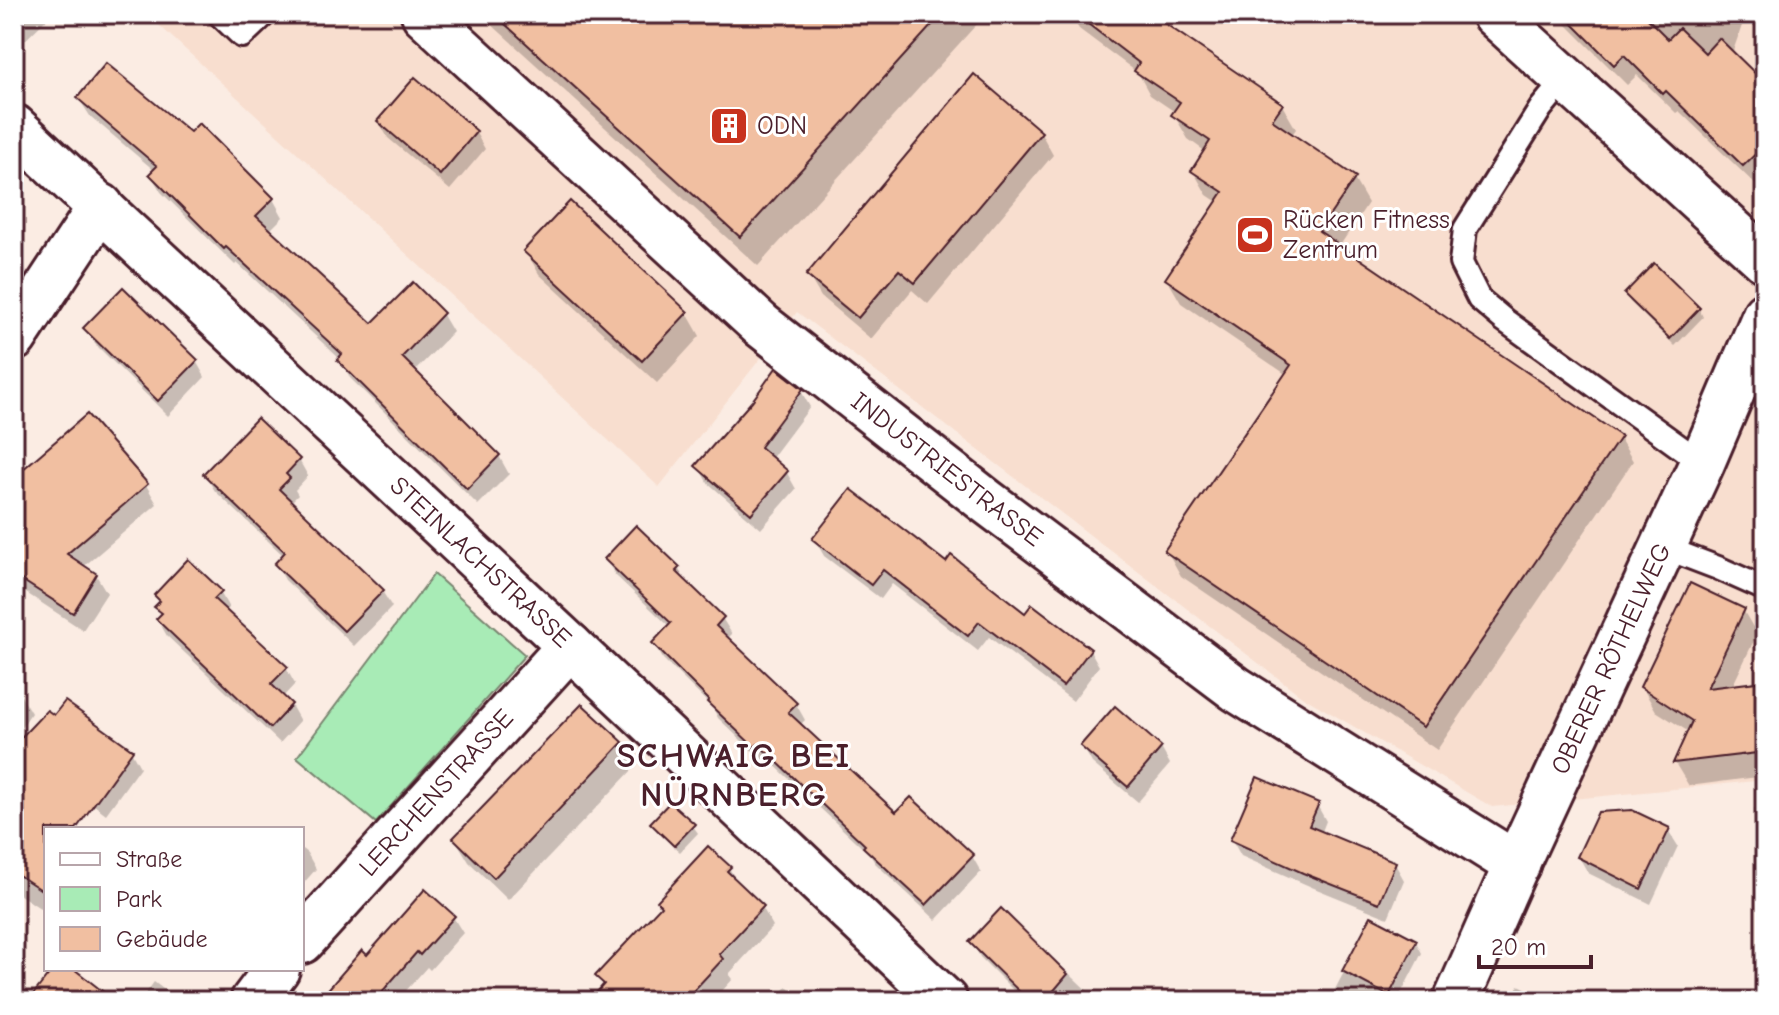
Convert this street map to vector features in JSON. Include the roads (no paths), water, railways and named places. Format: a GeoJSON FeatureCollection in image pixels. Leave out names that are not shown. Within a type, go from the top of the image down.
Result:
{"type":"FeatureCollection","features":[{"type":"Feature","properties":{"kind":"street","name":"INDUSTRIESTRASSE"},"geometry":{"type":"LineString","coordinates":[[424,14],[761,325],[973,491],[1236,689],[1517,865]]}},
{"type":"Feature","properties":{"kind":"street"},"geometry":{"type":"LineString","coordinates":[[1494,14],[1765,260]]}},
{"type":"Feature","properties":{"kind":"street","name":"STEINLACHSTRASSE"},"geometry":{"type":"LineString","coordinates":[[14,127],[570,646],[936,998]]}},
{"type":"Feature","properties":{"kind":"street"},"geometry":{"type":"LineString","coordinates":[[14,338],[101,206]]}},
{"type":"Feature","properties":{"kind":"street","name":"OBERER RÖTHELWEG"},"geometry":{"type":"LineString","coordinates":[[1456,1001],[1702,463],[1765,315]]}},
{"type":"Feature","properties":{"kind":"street","name":"LERCHENSTRASSE"},"geometry":{"type":"LineString","coordinates":[[304,939],[570,646]]}},
{"type":"Feature","properties":{"kind":"street"},"geometry":{"type":"LineString","coordinates":[[253,1001],[276,971]]}},
{"type":"Feature","properties":{"kind":"lane"},"geometry":{"type":"LineString","coordinates":[[219,14],[242,36],[265,14]]}},
{"type":"Feature","properties":{"kind":"lane"},"geometry":{"type":"LineString","coordinates":[[1565,79],[1541,108],[1465,229],[1461,263],[1479,299],[1504,320],[1702,463]]}},
{"type":"Feature","properties":{"kind":"lane"},"geometry":{"type":"LineString","coordinates":[[1663,547],[1765,589]]}},
{"type":"Feature","properties":{"kind":"place","name":"ODN"},"geometry":{"type":"Point","coordinates":[729,126]}},
{"type":"Feature","properties":{"kind":"place","name":"Rücken Fitness Zentrum"},"geometry":{"type":"Point","coordinates":[1255,235]}},
{"type":"Feature","properties":{"kind":"district","name":"SCHWAIG BEI NÜRNBERG"},"geometry":{"type":"Point","coordinates":[734,776]}}]}
